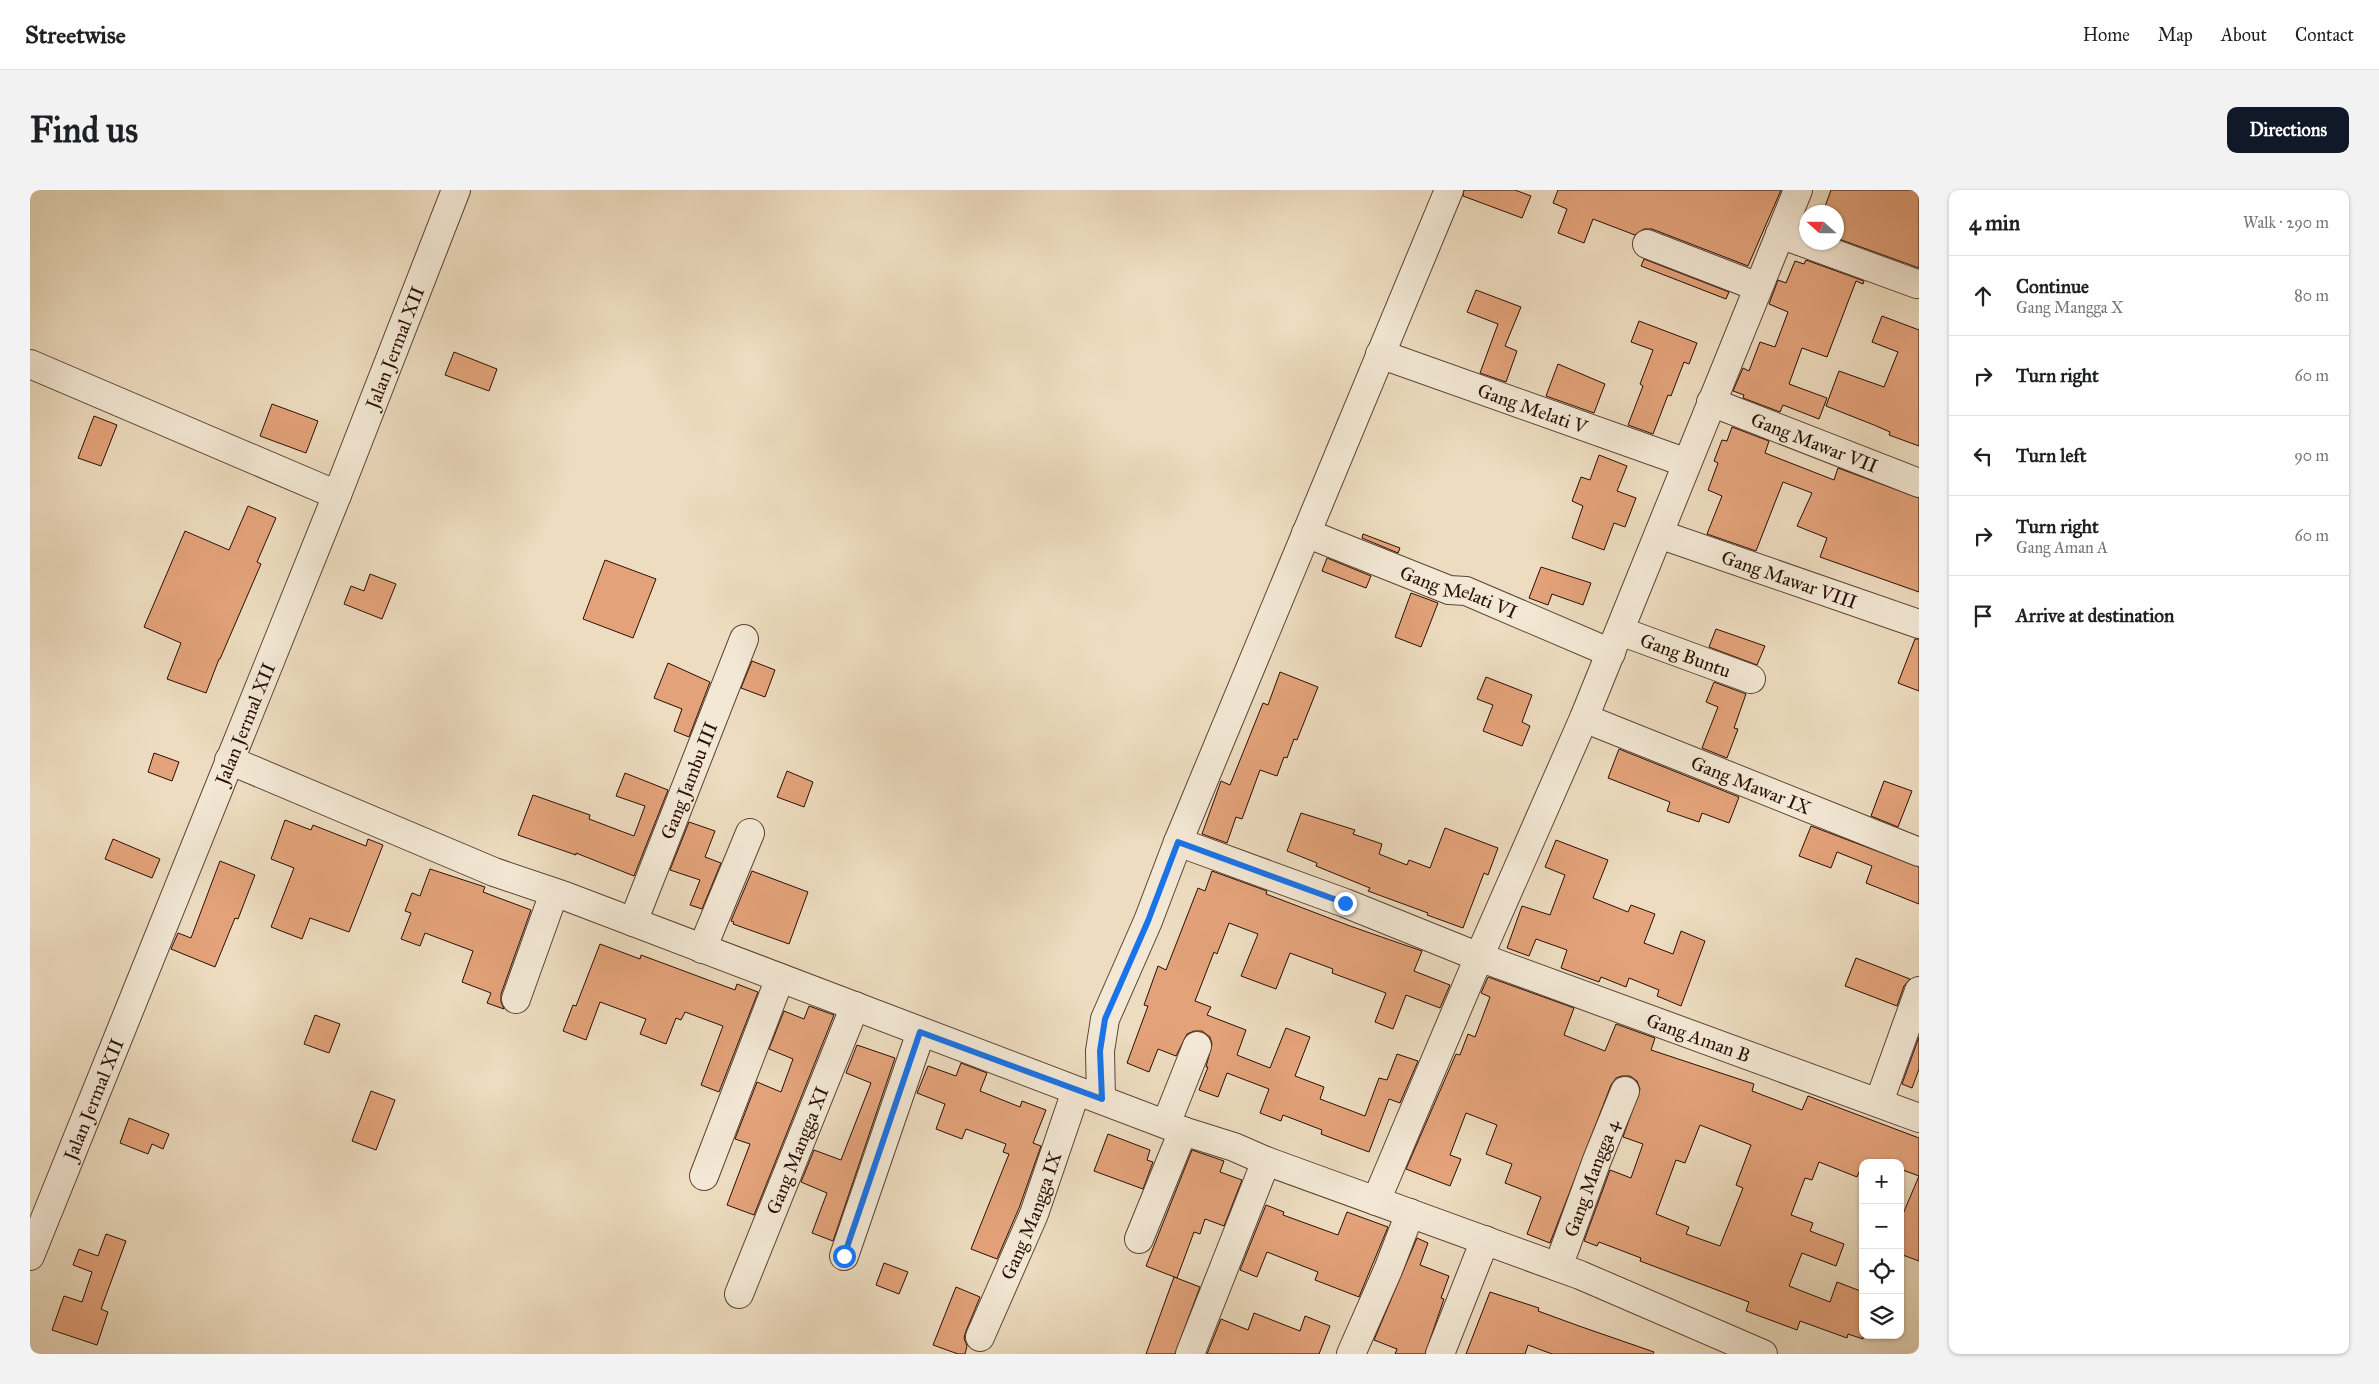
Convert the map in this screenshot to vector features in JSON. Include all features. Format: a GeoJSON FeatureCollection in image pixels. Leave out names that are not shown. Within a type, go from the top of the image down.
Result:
{"type":"FeatureCollection","features":[{"type":"Feature","properties":{"kind":"street","name":"Jalan Jermal XII"},"geometry":{"type":"LineString","coordinates":[[30,1256],[337,495],[456,190]]}},
{"type":"Feature","properties":{"kind":"street"},"geometry":{"type":"LineString","coordinates":[[1102,1099],[1100,1051],[1105,1019],[1148,921],[1178,842],[1449,190]]}},
{"type":"Feature","properties":{"kind":"street"},"geometry":{"type":"LineString","coordinates":[[1376,1201],[1479,957],[1584,718],[1798,190]]}},
{"type":"Feature","properties":{"kind":"street"},"geometry":{"type":"LineString","coordinates":[[1780,234],[1917,284]]}},
{"type":"Feature","properties":{"kind":"street"},"geometry":{"type":"LineString","coordinates":[[1647,244],[1758,287]]}},
{"type":"Feature","properties":{"kind":"street","name":"Gang Melati V"},"geometry":{"type":"LineString","coordinates":[[1380,354],[1686,463]]}},
{"type":"Feature","properties":{"kind":"street"},"geometry":{"type":"LineString","coordinates":[[30,364],[337,495]]}},
{"type":"Feature","properties":{"kind":"street","name":"Gang Mawar VII"},"geometry":{"type":"LineString","coordinates":[[1711,402],[1919,482]]}},
{"type":"Feature","properties":{"kind":"street","name":"Gang Melati VI"},"geometry":{"type":"LineString","coordinates":[[1306,533],[1449,590],[1466,591],[1615,642]]}},
{"type":"Feature","properties":{"kind":"street","name":"Gang Mawar VIII"},"geometry":{"type":"LineString","coordinates":[[1659,534],[1919,624]]}},
{"type":"Feature","properties":{"kind":"street","name":"Gang Jambu III"},"geometry":{"type":"LineString","coordinates":[[633,922],[744,639]]}},
{"type":"Feature","properties":{"kind":"street","name":"Gang Buntu"},"geometry":{"type":"LineString","coordinates":[[1615,642],[1751,679]]}},
{"type":"Feature","properties":{"kind":"street","name":"Gang Mawar IX"},"geometry":{"type":"LineString","coordinates":[[1584,718],[1919,852]]}},
{"type":"Feature","properties":{"kind":"street"},"geometry":{"type":"LineString","coordinates":[[230,760],[494,872],[633,922],[920,1032],[1175,1127],[1234,1147],[1266,1161],[1558,1267],[1764,1354]]}},
{"type":"Feature","properties":{"kind":"street"},"geometry":{"type":"LineString","coordinates":[[702,949],[750,833]]}},
{"type":"Feature","properties":{"kind":"street","name":"Gang Aman B"},"geometry":{"type":"LineString","coordinates":[[1178,842],[1345,903],[1479,957],[1919,1118]]}},
{"type":"Feature","properties":{"kind":"street"},"geometry":{"type":"LineString","coordinates":[[516,1000],[554,893]]}},
{"type":"Feature","properties":{"kind":"street"},"geometry":{"type":"LineString","coordinates":[[704,1176],[780,978]]}},
{"type":"Feature","properties":{"kind":"street"},"geometry":{"type":"LineString","coordinates":[[1879,1102],[1919,991]]}},
{"type":"Feature","properties":{"kind":"street","name":"Gang Mangga XI"},"geometry":{"type":"LineString","coordinates":[[738,1294],[855,1006]]}},
{"type":"Feature","properties":{"kind":"street"},"geometry":{"type":"LineString","coordinates":[[844,1256],[920,1032]]}},
{"type":"Feature","properties":{"kind":"street"},"geometry":{"type":"LineString","coordinates":[[1138,1239],[1175,1127],[1197,1046]]}},
{"type":"Feature","properties":{"kind":"street","name":"Gang Mangga IX"},"geometry":{"type":"LineString","coordinates":[[980,1337],[1034,1214],[1076,1090]]}},
{"type":"Feature","properties":{"kind":"street","name":"Gang Mangga 4"},"geometry":{"type":"LineString","coordinates":[[1558,1267],[1579,1206],[1626,1090]]}},
{"type":"Feature","properties":{"kind":"street"},"geometry":{"type":"LineString","coordinates":[[1190,1354],[1266,1161]]}},
{"type":"Feature","properties":{"kind":"street"},"geometry":{"type":"LineString","coordinates":[[1350,1354],[1388,1270],[1410,1213]]}},
{"type":"Feature","properties":{"kind":"street"},"geometry":{"type":"LineString","coordinates":[[1440,1354],[1485,1240]]}},
{"type":"Feature","properties":{"kind":"building"},"geometry":{"type":"Polygon","coordinates":[[[1464,190],[1515,190],[1531,196],[1522,218],[1463,196],[1464,190]]]}},
{"type":"Feature","properties":{"kind":"building"},"geometry":{"type":"Polygon","coordinates":[[[1558,190],[1781,190],[1748,266],[1652,229],[1644,229],[1635,235],[1593,219],[1584,243],[1558,233],[1567,209],[1553,203],[1558,190]]]}},
{"type":"Feature","properties":{"kind":"building"},"geometry":{"type":"Polygon","coordinates":[[[1831,190],[1919,190],[1919,268],[1844,241],[1844,205],[1826,205],[1831,190]]]}},
{"type":"Feature","properties":{"kind":"building"},"geometry":{"type":"Polygon","coordinates":[[[1644,259],[1729,292],[1726,299],[1641,266],[1644,259]]]}},
{"type":"Feature","properties":{"kind":"building"},"geometry":{"type":"Polygon","coordinates":[[[1806,260],[1864,281],[1863,284],[1856,281],[1827,357],[1802,348],[1789,384],[1827,398],[1819,419],[1783,405],[1780,412],[1743,398],[1744,395],[1733,391],[1743,368],[1749,371],[1760,342],[1775,347],[1788,312],[1769,304],[1778,280],[1786,283],[1795,261],[1804,264],[1806,260]]]}},
{"type":"Feature","properties":{"kind":"building"},"geometry":{"type":"Polygon","coordinates":[[[1476,290],[1521,307],[1505,346],[1517,351],[1506,382],[1480,373],[1498,324],[1467,312],[1476,290]]]}},
{"type":"Feature","properties":{"kind":"building"},"geometry":{"type":"Polygon","coordinates":[[[1882,316],[1919,330],[1919,446],[1889,435],[1890,432],[1826,406],[1839,371],[1884,387],[1898,352],[1872,342],[1882,316]]]}},
{"type":"Feature","properties":{"kind":"building"},"geometry":{"type":"Polygon","coordinates":[[[1639,321],[1697,343],[1689,364],[1684,362],[1671,396],[1668,395],[1653,434],[1628,425],[1643,386],[1640,384],[1653,350],[1631,342],[1639,321]]]}},
{"type":"Feature","properties":{"kind":"building"},"geometry":{"type":"Polygon","coordinates":[[[454,352],[497,369],[489,391],[445,375],[454,352]]]}},
{"type":"Feature","properties":{"kind":"building"},"geometry":{"type":"Polygon","coordinates":[[[1558,364],[1605,384],[1594,413],[1546,396],[1558,364]]]}},
{"type":"Feature","properties":{"kind":"building"},"geometry":{"type":"Polygon","coordinates":[[[272,404],[318,421],[306,453],[260,436],[272,404]]]}},
{"type":"Feature","properties":{"kind":"building"},"geometry":{"type":"Polygon","coordinates":[[[94,416],[117,425],[101,466],[78,458],[94,416]]]}},
{"type":"Feature","properties":{"kind":"building"},"geometry":{"type":"Polygon","coordinates":[[[1732,427],[1769,441],[1765,453],[1834,480],[1838,468],[1919,498],[1919,592],[1820,557],[1827,538],[1797,526],[1812,493],[1783,482],[1756,551],[1707,534],[1722,496],[1708,490],[1718,463],[1714,461],[1722,440],[1727,441],[1732,427]]]}},
{"type":"Feature","properties":{"kind":"building"},"geometry":{"type":"Polygon","coordinates":[[[1599,455],[1627,466],[1617,491],[1636,498],[1625,527],[1614,523],[1604,550],[1572,538],[1583,506],[1572,501],[1581,477],[1590,480],[1599,455]]]}},
{"type":"Feature","properties":{"kind":"building"},"geometry":{"type":"Polygon","coordinates":[[[248,506],[276,518],[257,562],[261,564],[206,693],[167,679],[181,643],[144,627],[185,531],[229,550],[248,506]]]}},
{"type":"Feature","properties":{"kind":"building"},"geometry":{"type":"Polygon","coordinates":[[[1363,534],[1400,548],[1398,553],[1362,538],[1363,534]]]}},
{"type":"Feature","properties":{"kind":"building"},"geometry":{"type":"Polygon","coordinates":[[[1327,558],[1371,576],[1366,588],[1322,571],[1327,558]]]}},
{"type":"Feature","properties":{"kind":"building"},"geometry":{"type":"Polygon","coordinates":[[[605,560],[656,579],[633,638],[583,619],[605,560]]]}},
{"type":"Feature","properties":{"kind":"building"},"geometry":{"type":"Polygon","coordinates":[[[1541,567],[1591,583],[1583,605],[1552,594],[1548,605],[1529,598],[1541,567]]]}},
{"type":"Feature","properties":{"kind":"building"},"geometry":{"type":"Polygon","coordinates":[[[370,574],[396,584],[382,619],[344,604],[351,586],[364,591],[370,574]]]}},
{"type":"Feature","properties":{"kind":"building"},"geometry":{"type":"Polygon","coordinates":[[[1411,593],[1438,603],[1421,647],[1395,637],[1411,593]]]}},
{"type":"Feature","properties":{"kind":"building"},"geometry":{"type":"Polygon","coordinates":[[[1716,629],[1765,646],[1757,665],[1709,647],[1716,629]]]}},
{"type":"Feature","properties":{"kind":"building"},"geometry":{"type":"Polygon","coordinates":[[[1915,639],[1919,639],[1919,691],[1898,683],[1915,639]]]}},
{"type":"Feature","properties":{"kind":"building"},"geometry":{"type":"Polygon","coordinates":[[[752,661],[775,670],[765,697],[741,688],[752,661]]]}},
{"type":"Feature","properties":{"kind":"building"},"geometry":{"type":"Polygon","coordinates":[[[668,663],[710,682],[689,737],[674,731],[682,709],[654,698],[668,663]]]}},
{"type":"Feature","properties":{"kind":"building"},"geometry":{"type":"Polygon","coordinates":[[[1280,672],[1318,687],[1297,740],[1294,739],[1287,758],[1284,757],[1277,776],[1260,770],[1242,819],[1236,817],[1227,843],[1202,834],[1221,781],[1230,785],[1263,703],[1268,705],[1280,672]]]}},
{"type":"Feature","properties":{"kind":"building"},"geometry":{"type":"Polygon","coordinates":[[[1486,677],[1532,695],[1522,722],[1530,726],[1522,746],[1483,731],[1493,705],[1477,699],[1486,677]]]}},
{"type":"Feature","properties":{"kind":"building"},"geometry":{"type":"Polygon","coordinates":[[[1714,682],[1746,694],[1734,728],[1738,729],[1727,758],[1702,748],[1718,707],[1706,702],[1714,682]]]}},
{"type":"Feature","properties":{"kind":"building"},"geometry":{"type":"Polygon","coordinates":[[[1619,749],[1739,797],[1729,823],[1702,813],[1699,822],[1667,811],[1670,802],[1608,778],[1619,749]]]}},
{"type":"Feature","properties":{"kind":"building"},"geometry":{"type":"Polygon","coordinates":[[[154,753],[179,762],[172,781],[148,772],[154,753]]]}},
{"type":"Feature","properties":{"kind":"building"},"geometry":{"type":"Polygon","coordinates":[[[787,771],[813,782],[804,807],[777,797],[787,771]]]}},
{"type":"Feature","properties":{"kind":"building"},"geometry":{"type":"Polygon","coordinates":[[[625,773],[668,790],[634,876],[576,853],[576,855],[518,835],[533,795],[590,815],[589,819],[634,836],[645,806],[616,796],[625,773]]]}},
{"type":"Feature","properties":{"kind":"building"},"geometry":{"type":"Polygon","coordinates":[[[1884,781],[1912,791],[1898,827],[1871,816],[1884,781]]]}},
{"type":"Feature","properties":{"kind":"building"},"geometry":{"type":"Polygon","coordinates":[[[1301,813],[1355,830],[1353,834],[1382,844],[1379,854],[1407,865],[1409,860],[1430,868],[1445,828],[1498,848],[1488,875],[1484,873],[1463,928],[1368,891],[1370,888],[1316,866],[1317,863],[1287,851],[1301,813]]]}},
{"type":"Feature","properties":{"kind":"building"},"geometry":{"type":"Polygon","coordinates":[[[285,820],[311,830],[313,825],[366,846],[368,839],[383,845],[349,932],[310,918],[302,939],[271,927],[294,868],[271,859],[285,820]]]}},
{"type":"Feature","properties":{"kind":"building"},"geometry":{"type":"Polygon","coordinates":[[[689,822],[715,831],[705,857],[721,863],[702,909],[690,905],[700,880],[670,870],[689,822]]]}},
{"type":"Feature","properties":{"kind":"building"},"geometry":{"type":"Polygon","coordinates":[[[1811,826],[1919,867],[1919,904],[1866,883],[1872,866],[1837,852],[1831,868],[1799,856],[1811,826]]]}},
{"type":"Feature","properties":{"kind":"building"},"geometry":{"type":"Polygon","coordinates":[[[113,839],[160,859],[152,878],[105,859],[113,839]]]}},
{"type":"Feature","properties":{"kind":"building"},"geometry":{"type":"Polygon","coordinates":[[[1556,840],[1608,860],[1593,898],[1628,912],[1631,905],[1655,914],[1644,943],[1673,954],[1681,931],[1705,941],[1681,1006],[1657,996],[1659,990],[1629,978],[1626,987],[1601,977],[1599,982],[1561,968],[1567,950],[1536,939],[1529,956],[1507,948],[1522,906],[1550,915],[1565,875],[1545,867],[1556,840]]]}},
{"type":"Feature","properties":{"kind":"building"},"geometry":{"type":"Polygon","coordinates":[[[220,861],[255,875],[238,919],[235,918],[215,967],[171,949],[178,933],[191,938],[220,861]]]}},
{"type":"Feature","properties":{"kind":"building"},"geometry":{"type":"Polygon","coordinates":[[[430,869],[485,887],[483,892],[531,910],[501,994],[501,1002],[504,1009],[487,1003],[491,993],[462,982],[473,951],[425,933],[420,946],[401,939],[411,913],[405,911],[412,893],[420,896],[430,869]]]}},
{"type":"Feature","properties":{"kind":"building"},"geometry":{"type":"Polygon","coordinates":[[[752,871],[808,892],[789,944],[733,924],[734,922],[731,921],[752,871]]]}},
{"type":"Feature","properties":{"kind":"building"},"geometry":{"type":"Polygon","coordinates":[[[1212,871],[1267,891],[1266,894],[1350,926],[1422,951],[1414,971],[1450,985],[1440,1008],[1406,995],[1393,1029],[1375,1022],[1386,993],[1332,973],[1333,969],[1290,953],[1276,989],[1241,976],[1258,934],[1229,923],[1217,954],[1214,952],[1195,1001],[1211,1007],[1207,1015],[1246,1030],[1237,1055],[1270,1068],[1286,1028],[1310,1037],[1295,1076],[1324,1087],[1320,1099],[1365,1116],[1379,1078],[1387,1080],[1397,1054],[1418,1061],[1400,1103],[1389,1099],[1369,1152],[1321,1134],[1322,1130],[1283,1115],[1281,1121],[1260,1113],[1269,1089],[1227,1073],[1218,1097],[1199,1090],[1208,1067],[1206,1067],[1212,1044],[1210,1037],[1202,1031],[1194,1031],[1187,1034],[1176,1056],[1158,1049],[1149,1072],[1127,1063],[1148,1006],[1144,1005],[1158,966],[1166,970],[1198,888],[1205,891],[1212,871]]]}},
{"type":"Feature","properties":{"kind":"building"},"geometry":{"type":"Polygon","coordinates":[[[600,944],[640,959],[641,955],[735,990],[737,984],[758,992],[719,1092],[701,1085],[723,1026],[685,1012],[681,1020],[676,1018],[666,1044],[640,1034],[646,1019],[600,1002],[586,1040],[563,1031],[573,1005],[576,1006],[600,944]]]}},
{"type":"Feature","properties":{"kind":"building"},"geometry":{"type":"Polygon","coordinates":[[[1856,958],[1910,979],[1904,986],[1897,1006],[1845,986],[1856,958]]]}},
{"type":"Feature","properties":{"kind":"building"},"geometry":{"type":"Polygon","coordinates":[[[1488,977],[1574,1008],[1564,1035],[1605,1051],[1616,1024],[1655,1038],[1651,1050],[1754,1084],[1752,1091],[1802,1110],[1808,1096],[1919,1138],[1919,1176],[1904,1170],[1904,1159],[1859,1159],[1857,1177],[1819,1162],[1812,1180],[1805,1178],[1791,1215],[1813,1223],[1810,1231],[1844,1244],[1836,1266],[1802,1253],[1789,1286],[1830,1302],[1837,1282],[1859,1290],[1859,1338],[1848,1334],[1847,1338],[1800,1321],[1797,1330],[1746,1311],[1749,1302],[1640,1261],[1641,1258],[1599,1242],[1597,1246],[1584,1241],[1610,1170],[1631,1178],[1643,1144],[1623,1137],[1640,1089],[1637,1081],[1630,1076],[1616,1078],[1611,1085],[1550,1243],[1527,1234],[1541,1197],[1505,1183],[1512,1164],[1486,1154],[1497,1125],[1466,1113],[1450,1155],[1461,1159],[1450,1186],[1406,1169],[1456,1054],[1460,1055],[1468,1034],[1475,1037],[1490,997],[1481,993],[1488,977]],[[1700,1125],[1685,1163],[1676,1160],[1656,1214],[1689,1227],[1686,1234],[1720,1246],[1743,1188],[1736,1185],[1751,1145],[1700,1125]]]}},
{"type":"Feature","properties":{"kind":"building"},"geometry":{"type":"Polygon","coordinates":[[[809,1006],[834,1015],[754,1215],[727,1205],[750,1144],[735,1139],[757,1082],[781,1092],[793,1059],[769,1049],[784,1011],[804,1019],[809,1006]]]}},
{"type":"Feature","properties":{"kind":"building"},"geometry":{"type":"Polygon","coordinates":[[[315,1015],[340,1024],[329,1053],[304,1044],[315,1015]]]}},
{"type":"Feature","properties":{"kind":"building"},"geometry":{"type":"Polygon","coordinates":[[[1919,1037],[1919,1069],[1912,1088],[1902,1084],[1919,1037]]]}},
{"type":"Feature","properties":{"kind":"building"},"geometry":{"type":"Polygon","coordinates":[[[857,1045],[895,1058],[833,1241],[812,1233],[827,1193],[801,1182],[814,1150],[841,1160],[871,1083],[846,1073],[857,1045]]]}},
{"type":"Feature","properties":{"kind":"building"},"geometry":{"type":"Polygon","coordinates":[[[961,1063],[987,1073],[980,1091],[1020,1107],[1022,1101],[1046,1110],[1033,1143],[1041,1146],[1019,1208],[997,1259],[971,1249],[1009,1154],[1003,1152],[1006,1144],[966,1129],[962,1139],[936,1129],[945,1104],[917,1093],[928,1066],[956,1076],[961,1063]]]}},
{"type":"Feature","properties":{"kind":"building"},"geometry":{"type":"Polygon","coordinates":[[[371,1091],[395,1100],[376,1150],[352,1141],[371,1091]]]}},
{"type":"Feature","properties":{"kind":"building"},"geometry":{"type":"Polygon","coordinates":[[[129,1118],[169,1134],[163,1149],[152,1144],[148,1154],[120,1143],[129,1118]]]}},
{"type":"Feature","properties":{"kind":"building"},"geometry":{"type":"Polygon","coordinates":[[[1108,1134],[1150,1150],[1147,1160],[1153,1162],[1143,1189],[1094,1171],[1108,1134]]]}},
{"type":"Feature","properties":{"kind":"building"},"geometry":{"type":"Polygon","coordinates":[[[1192,1150],[1224,1161],[1220,1172],[1242,1180],[1224,1226],[1205,1219],[1200,1234],[1194,1232],[1177,1278],[1146,1266],[1192,1150]]]}},
{"type":"Feature","properties":{"kind":"building"},"geometry":{"type":"Polygon","coordinates":[[[1919,1176],[1919,1261],[1904,1255],[1904,1212],[1919,1176]]]}},
{"type":"Feature","properties":{"kind":"building"},"geometry":{"type":"Polygon","coordinates":[[[1266,1205],[1284,1212],[1283,1215],[1338,1235],[1347,1212],[1388,1227],[1359,1297],[1315,1280],[1318,1272],[1267,1252],[1257,1277],[1240,1270],[1266,1205]]]}},
{"type":"Feature","properties":{"kind":"building"},"geometry":{"type":"Polygon","coordinates":[[[106,1234],[126,1241],[101,1309],[108,1312],[97,1345],[52,1330],[64,1296],[82,1302],[92,1272],[73,1265],[79,1249],[98,1256],[106,1234]]]}},
{"type":"Feature","properties":{"kind":"building"},"geometry":{"type":"Polygon","coordinates":[[[1417,1238],[1428,1243],[1420,1265],[1449,1276],[1441,1298],[1444,1299],[1425,1354],[1395,1354],[1397,1349],[1374,1340],[1417,1238]]]}},
{"type":"Feature","properties":{"kind":"building"},"geometry":{"type":"Polygon","coordinates":[[[884,1263],[908,1272],[899,1294],[876,1285],[884,1263]]]}},
{"type":"Feature","properties":{"kind":"building"},"geometry":{"type":"Polygon","coordinates":[[[1174,1277],[1200,1287],[1175,1354],[1146,1354],[1174,1277]]]}},
{"type":"Feature","properties":{"kind":"building"},"geometry":{"type":"Polygon","coordinates":[[[956,1287],[980,1297],[964,1338],[967,1346],[965,1354],[958,1354],[933,1345],[956,1287]]]}},
{"type":"Feature","properties":{"kind":"building"},"geometry":{"type":"Polygon","coordinates":[[[1490,1292],[1539,1308],[1538,1311],[1654,1352],[1653,1354],[1552,1354],[1528,1345],[1525,1354],[1466,1354],[1490,1292]]]}},
{"type":"Feature","properties":{"kind":"building"},"geometry":{"type":"Polygon","coordinates":[[[1254,1313],[1300,1331],[1305,1316],[1330,1326],[1319,1354],[1207,1354],[1221,1319],[1248,1330],[1254,1313]]]}},
{"type":"Feature","properties":{"kind":"route"},"geometry":{"type":"LineString","coordinates":[[844,1256],[920,1032],[1102,1099],[1100,1051],[1105,1019],[1148,921],[1178,842],[1345,903]]}}]}
